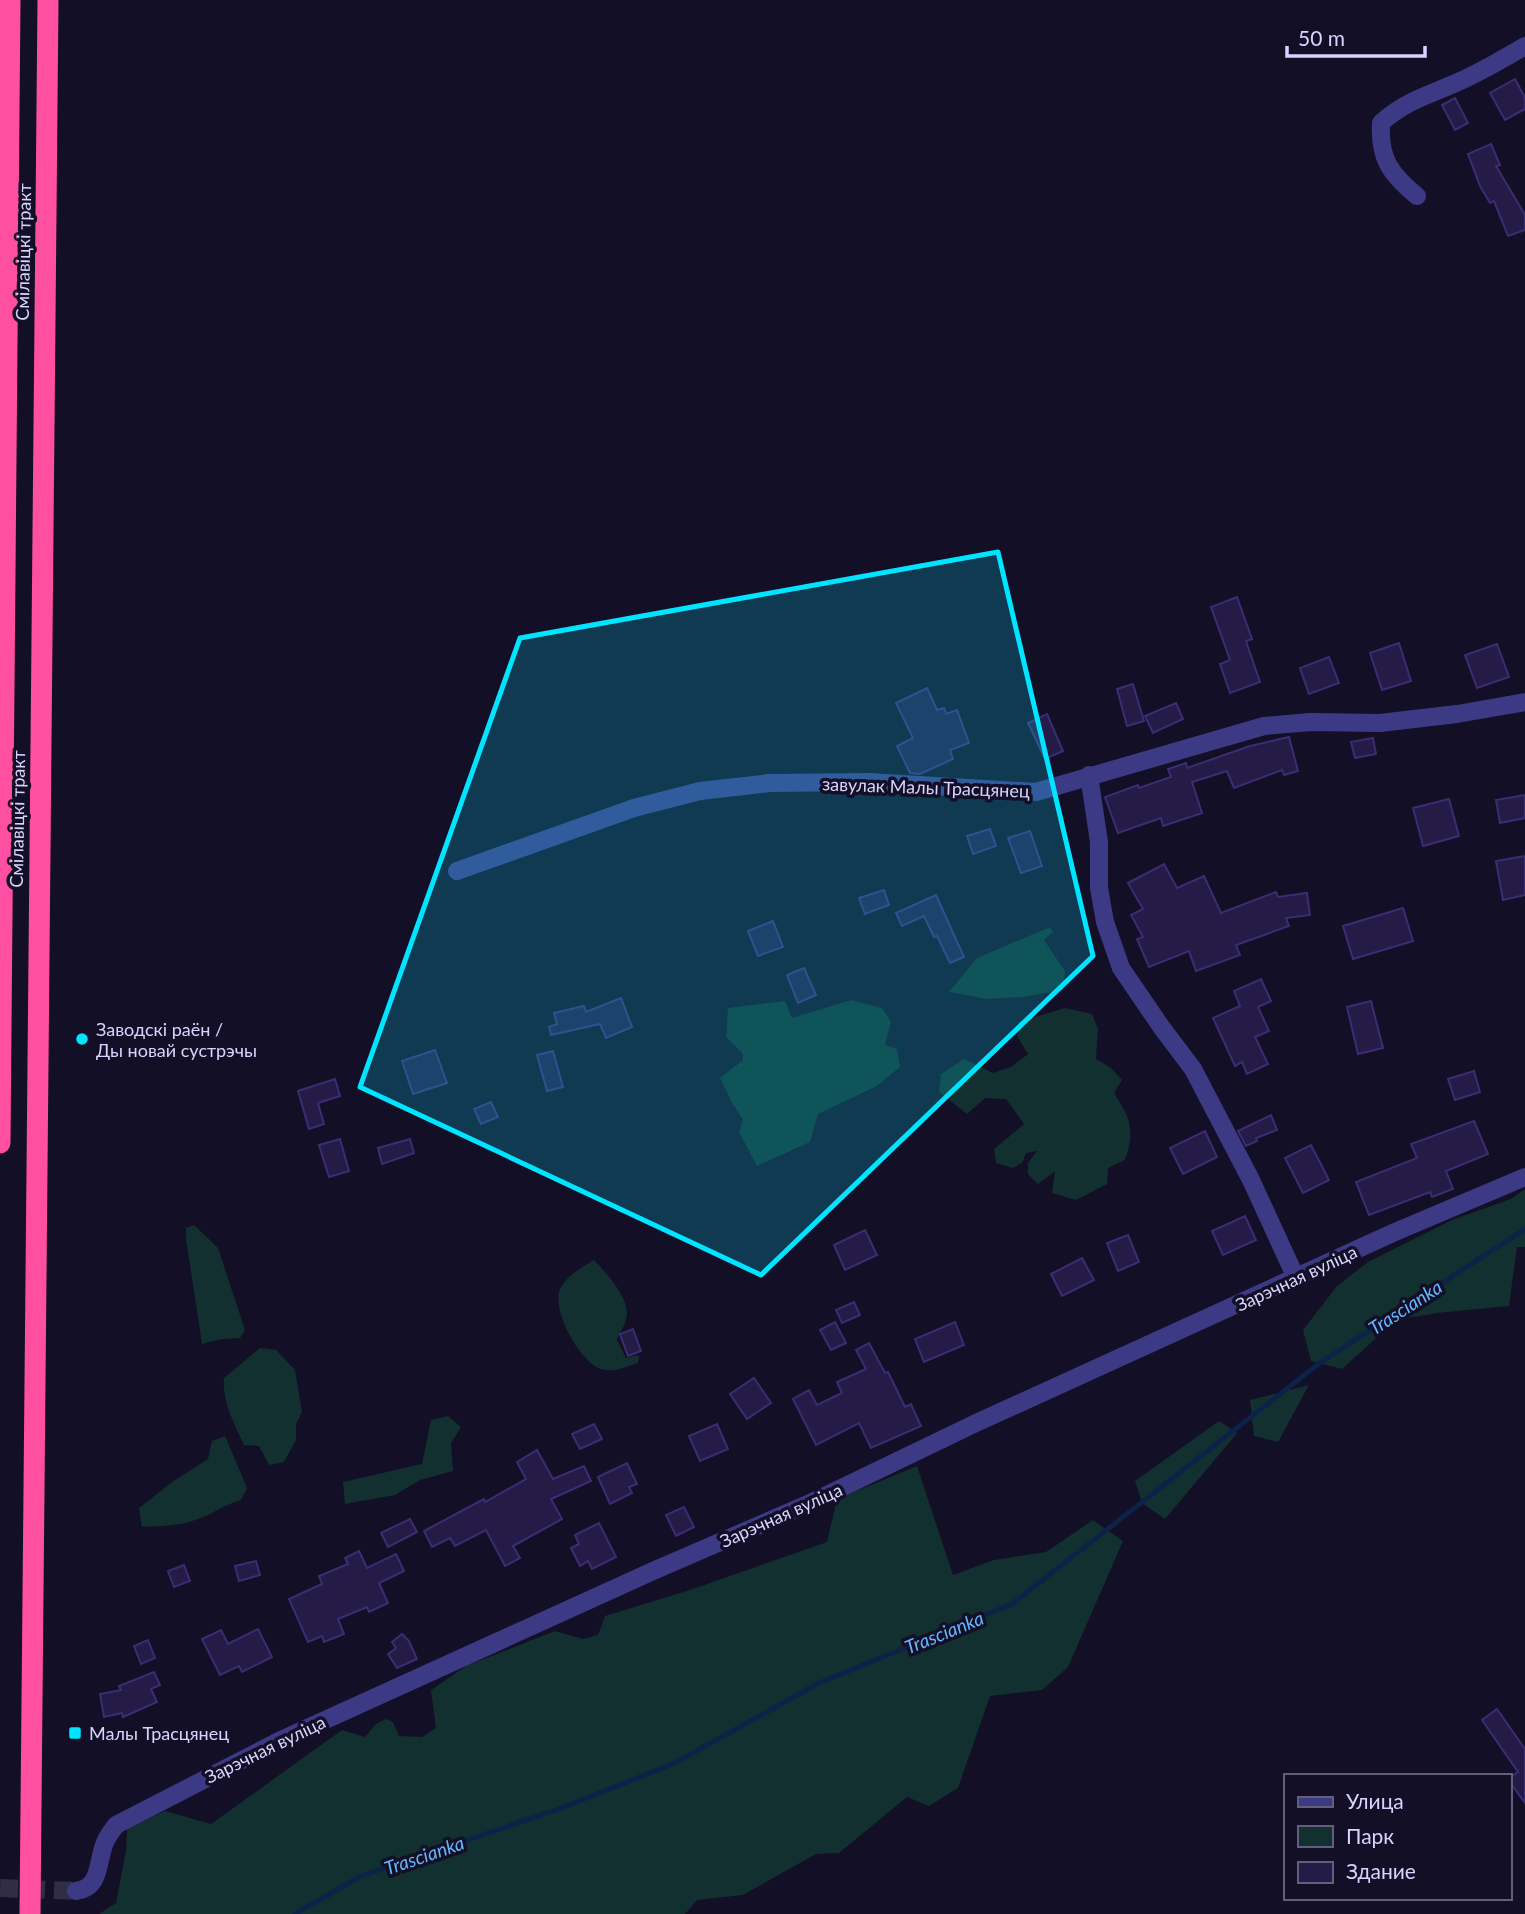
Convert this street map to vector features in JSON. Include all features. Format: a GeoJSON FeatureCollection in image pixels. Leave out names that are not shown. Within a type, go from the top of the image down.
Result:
{"type":"FeatureCollection","features":[{"type":"Feature","properties":{"kind":"highway","name":"Смілавіцкі тракт"},"geometry":{"type":"LineString","coordinates":[[0,1143],[10,0]]}},
{"type":"Feature","properties":{"kind":"highway","name":"Смілавіцкі тракт"},"geometry":{"type":"LineString","coordinates":[[30,1914],[48,0]]}},
{"type":"Feature","properties":{"kind":"street"},"geometry":{"type":"LineString","coordinates":[[1417,196],[1391,172],[1380,145],[1381,123],[1407,103],[1490,67],[1525,46]]}},
{"type":"Feature","properties":{"kind":"street","name":"завулак Малы Трасцянец"},"geometry":{"type":"LineString","coordinates":[[457,871],[634,808],[700,791],[770,783],[869,782],[1035,792],[1264,726],[1310,722],[1380,723],[1457,714],[1525,702]]}},
{"type":"Feature","properties":{"kind":"street"},"geometry":{"type":"LineString","coordinates":[[1089,775],[1099,842],[1099,888],[1105,922],[1121,968],[1161,1028],[1193,1069],[1251,1180],[1296,1278]]}},
{"type":"Feature","properties":{"kind":"street","name":"Зарэчная вуліца"},"geometry":{"type":"LineString","coordinates":[[76,1891],[91,1886],[96,1878],[105,1841],[116,1825],[279,1741],[653,1570],[808,1504],[976,1423],[1395,1232],[1525,1177]]}},
{"type":"Feature","properties":{"kind":"highlighted area"},"geometry":{"type":"Polygon","coordinates":[[[998,552],[1093,956],[761,1275],[360,1087],[520,638],[998,552]]]}},
{"type":"Feature","properties":{"kind":"green space"},"geometry":{"type":"Polygon","coordinates":[[[1050,927],[1053,932],[1044,940],[1065,971],[1063,990],[1023,997],[987,999],[949,992],[977,958],[1050,927]]]}},
{"type":"Feature","properties":{"kind":"green space"},"geometry":{"type":"Polygon","coordinates":[[[851,1000],[882,1008],[891,1022],[885,1045],[897,1049],[900,1067],[877,1086],[818,1114],[810,1142],[757,1166],[739,1132],[743,1120],[720,1078],[743,1060],[743,1054],[726,1037],[728,1008],[785,1001],[792,1018],[851,1000]]]}},
{"type":"Feature","properties":{"kind":"green space"},"geometry":{"type":"Polygon","coordinates":[[[1065,1008],[1092,1014],[1098,1029],[1096,1059],[1111,1068],[1122,1080],[1114,1093],[1130,1125],[1130,1141],[1125,1160],[1108,1168],[1107,1184],[1076,1200],[1052,1193],[1055,1171],[1038,1184],[1028,1174],[1028,1163],[1037,1151],[1026,1153],[1022,1163],[1013,1168],[996,1163],[994,1149],[1024,1124],[1006,1099],[985,1098],[967,1114],[939,1092],[941,1074],[964,1059],[993,1073],[1011,1067],[1028,1054],[1017,1036],[1018,1022],[1065,1008]]]}},
{"type":"Feature","properties":{"kind":"green space"},"geometry":{"type":"Polygon","coordinates":[[[1525,1189],[1525,1247],[1517,1247],[1509,1306],[1396,1320],[1342,1369],[1311,1361],[1303,1330],[1337,1286],[1368,1262],[1452,1220],[1511,1199],[1525,1189]]]}},
{"type":"Feature","properties":{"kind":"green space"},"geometry":{"type":"Polygon","coordinates":[[[194,1225],[218,1248],[245,1330],[240,1338],[202,1344],[186,1239],[186,1228],[194,1225]]]}},
{"type":"Feature","properties":{"kind":"green space"},"geometry":{"type":"Polygon","coordinates":[[[594,1260],[617,1287],[625,1304],[625,1322],[617,1340],[626,1358],[639,1355],[638,1363],[620,1369],[601,1369],[584,1356],[569,1333],[559,1307],[561,1287],[571,1275],[594,1260]]]}},
{"type":"Feature","properties":{"kind":"green space"},"geometry":{"type":"Polygon","coordinates":[[[260,1348],[276,1350],[295,1370],[302,1412],[296,1424],[296,1440],[284,1462],[269,1465],[259,1446],[244,1445],[230,1412],[224,1387],[224,1378],[260,1348]]]}},
{"type":"Feature","properties":{"kind":"green space"},"geometry":{"type":"Polygon","coordinates":[[[1309,1385],[1278,1442],[1254,1436],[1250,1400],[1309,1385]]]}},
{"type":"Feature","properties":{"kind":"green space"},"geometry":{"type":"Polygon","coordinates":[[[448,1416],[461,1427],[451,1443],[453,1471],[420,1480],[395,1495],[345,1504],[343,1482],[422,1464],[431,1420],[448,1416]]]}},
{"type":"Feature","properties":{"kind":"green space"},"geometry":{"type":"Polygon","coordinates":[[[1219,1421],[1237,1433],[1165,1519],[1142,1503],[1135,1481],[1219,1421]]]}},
{"type":"Feature","properties":{"kind":"green space"},"geometry":{"type":"Polygon","coordinates":[[[225,1436],[247,1488],[241,1500],[186,1523],[142,1527],[139,1508],[208,1459],[212,1441],[225,1436]]]}},
{"type":"Feature","properties":{"kind":"green space"},"geometry":{"type":"Polygon","coordinates":[[[917,1466],[953,1575],[994,1560],[1046,1552],[1093,1520],[1123,1541],[1068,1667],[1042,1690],[990,1696],[958,1788],[929,1806],[907,1797],[839,1853],[816,1854],[743,1895],[697,1900],[685,1914],[99,1914],[116,1903],[126,1851],[127,1828],[165,1811],[211,1824],[342,1730],[365,1737],[376,1724],[386,1719],[393,1722],[399,1736],[422,1737],[436,1728],[431,1690],[466,1666],[555,1631],[583,1639],[598,1635],[605,1616],[690,1590],[827,1542],[837,1499],[917,1466]]]}},
{"type":"Feature","properties":{"kind":"building"},"geometry":{"type":"Polygon","coordinates":[[[1515,79],[1525,98],[1525,109],[1505,120],[1490,93],[1515,79]]]}},
{"type":"Feature","properties":{"kind":"building"},"geometry":{"type":"Polygon","coordinates":[[[1455,98],[1468,123],[1455,130],[1442,105],[1455,98]]]}},
{"type":"Feature","properties":{"kind":"building"},"geometry":{"type":"Polygon","coordinates":[[[1491,144],[1500,165],[1496,166],[1525,215],[1525,230],[1508,236],[1494,201],[1490,203],[1480,186],[1468,154],[1491,144]]]}},
{"type":"Feature","properties":{"kind":"building"},"geometry":{"type":"Polygon","coordinates":[[[1237,597],[1252,639],[1246,641],[1260,682],[1230,693],[1220,664],[1230,660],[1211,607],[1237,597]]]}},
{"type":"Feature","properties":{"kind":"building"},"geometry":{"type":"Polygon","coordinates":[[[1399,643],[1411,681],[1382,690],[1370,653],[1399,643]]]}},
{"type":"Feature","properties":{"kind":"building"},"geometry":{"type":"Polygon","coordinates":[[[1497,644],[1509,677],[1477,688],[1465,655],[1497,644]]]}},
{"type":"Feature","properties":{"kind":"building"},"geometry":{"type":"Polygon","coordinates":[[[1329,657],[1339,683],[1309,694],[1300,668],[1329,657]]]}},
{"type":"Feature","properties":{"kind":"building"},"geometry":{"type":"Polygon","coordinates":[[[1133,684],[1144,721],[1127,726],[1117,689],[1133,684]]]}},
{"type":"Feature","properties":{"kind":"building"},"geometry":{"type":"Polygon","coordinates":[[[927,688],[937,710],[944,708],[946,714],[957,710],[969,743],[950,750],[953,759],[920,774],[910,773],[897,746],[913,738],[896,703],[927,688]]]}},
{"type":"Feature","properties":{"kind":"building"},"geometry":{"type":"Polygon","coordinates":[[[1176,703],[1183,719],[1153,733],[1145,716],[1176,703]]]}},
{"type":"Feature","properties":{"kind":"building"},"geometry":{"type":"Polygon","coordinates":[[[1047,714],[1063,751],[1045,759],[1028,723],[1047,714]]]}},
{"type":"Feature","properties":{"kind":"building"},"geometry":{"type":"Polygon","coordinates":[[[1289,737],[1298,771],[1284,775],[1282,770],[1234,788],[1227,771],[1192,782],[1202,813],[1163,826],[1161,818],[1118,833],[1105,797],[1171,777],[1168,769],[1186,763],[1187,768],[1250,746],[1289,737]]]}},
{"type":"Feature","properties":{"kind":"building"},"geometry":{"type":"Polygon","coordinates":[[[1373,738],[1376,754],[1355,758],[1351,742],[1373,738]]]}},
{"type":"Feature","properties":{"kind":"building"},"geometry":{"type":"Polygon","coordinates":[[[1525,795],[1525,818],[1500,823],[1496,800],[1525,795]]]}},
{"type":"Feature","properties":{"kind":"building"},"geometry":{"type":"Polygon","coordinates":[[[1449,799],[1459,836],[1423,846],[1413,808],[1449,799]]]}},
{"type":"Feature","properties":{"kind":"building"},"geometry":{"type":"Polygon","coordinates":[[[990,829],[996,846],[973,854],[967,836],[990,829]]]}},
{"type":"Feature","properties":{"kind":"building"},"geometry":{"type":"Polygon","coordinates":[[[1030,831],[1042,866],[1021,873],[1008,838],[1030,831]]]}},
{"type":"Feature","properties":{"kind":"building"},"geometry":{"type":"Polygon","coordinates":[[[1525,856],[1525,895],[1503,900],[1496,861],[1525,856]]]}},
{"type":"Feature","properties":{"kind":"building"},"geometry":{"type":"Polygon","coordinates":[[[1164,864],[1177,888],[1204,876],[1221,913],[1276,892],[1278,897],[1307,893],[1310,915],[1286,918],[1289,926],[1236,945],[1240,955],[1196,971],[1189,951],[1149,967],[1137,939],[1143,937],[1131,915],[1143,909],[1128,883],[1164,864]]]}},
{"type":"Feature","properties":{"kind":"building"},"geometry":{"type":"Polygon","coordinates":[[[884,890],[889,905],[865,914],[859,898],[884,890]]]}},
{"type":"Feature","properties":{"kind":"building"},"geometry":{"type":"Polygon","coordinates":[[[936,895],[964,957],[950,963],[924,916],[902,926],[896,913],[936,895]]]}},
{"type":"Feature","properties":{"kind":"building"},"geometry":{"type":"Polygon","coordinates":[[[1403,908],[1413,941],[1353,959],[1343,926],[1403,908]]]}},
{"type":"Feature","properties":{"kind":"building"},"geometry":{"type":"Polygon","coordinates":[[[773,921],[783,947],[758,956],[748,931],[773,921]]]}},
{"type":"Feature","properties":{"kind":"building"},"geometry":{"type":"Polygon","coordinates":[[[804,968],[816,995],[798,1003],[787,975],[804,968]]]}},
{"type":"Feature","properties":{"kind":"building"},"geometry":{"type":"Polygon","coordinates":[[[1261,979],[1271,1001],[1258,1007],[1269,1031],[1255,1037],[1268,1064],[1247,1074],[1242,1062],[1235,1066],[1213,1018],[1240,1006],[1234,991],[1261,979]]]}},
{"type":"Feature","properties":{"kind":"building"},"geometry":{"type":"Polygon","coordinates":[[[621,998],[632,1027],[606,1038],[600,1024],[551,1035],[549,1027],[557,1024],[554,1013],[584,1006],[586,1012],[621,998]]]}},
{"type":"Feature","properties":{"kind":"building"},"geometry":{"type":"Polygon","coordinates":[[[1371,1001],[1383,1048],[1358,1054],[1347,1007],[1371,1001]]]}},
{"type":"Feature","properties":{"kind":"building"},"geometry":{"type":"Polygon","coordinates":[[[435,1050],[447,1083],[413,1094],[402,1061],[435,1050]]]}},
{"type":"Feature","properties":{"kind":"building"},"geometry":{"type":"Polygon","coordinates":[[[553,1051],[563,1087],[547,1091],[537,1055],[553,1051]]]}},
{"type":"Feature","properties":{"kind":"building"},"geometry":{"type":"Polygon","coordinates":[[[1474,1071],[1480,1092],[1455,1100],[1448,1079],[1474,1071]]]}},
{"type":"Feature","properties":{"kind":"building"},"geometry":{"type":"Polygon","coordinates":[[[335,1079],[340,1096],[318,1103],[324,1124],[309,1129],[298,1091],[335,1079]]]}},
{"type":"Feature","properties":{"kind":"building"},"geometry":{"type":"Polygon","coordinates":[[[491,1102],[498,1117],[481,1124],[474,1109],[491,1102]]]}},
{"type":"Feature","properties":{"kind":"building"},"geometry":{"type":"Polygon","coordinates":[[[1271,1115],[1277,1130],[1256,1138],[1257,1141],[1246,1146],[1238,1131],[1271,1115]]]}},
{"type":"Feature","properties":{"kind":"building"},"geometry":{"type":"Polygon","coordinates":[[[1474,1121],[1488,1154],[1446,1171],[1453,1189],[1432,1197],[1430,1192],[1369,1215],[1356,1182],[1417,1158],[1411,1144],[1474,1121]]]}},
{"type":"Feature","properties":{"kind":"building"},"geometry":{"type":"Polygon","coordinates":[[[1205,1131],[1217,1157],[1183,1174],[1170,1148],[1205,1131]]]}},
{"type":"Feature","properties":{"kind":"building"},"geometry":{"type":"Polygon","coordinates":[[[340,1139],[349,1171],[329,1177],[319,1145],[340,1139]]]}},
{"type":"Feature","properties":{"kind":"building"},"geometry":{"type":"Polygon","coordinates":[[[410,1139],[414,1153],[382,1164],[378,1148],[410,1139]]]}},
{"type":"Feature","properties":{"kind":"building"},"geometry":{"type":"Polygon","coordinates":[[[1311,1145],[1329,1180],[1303,1193],[1285,1158],[1311,1145]]]}},
{"type":"Feature","properties":{"kind":"building"},"geometry":{"type":"Polygon","coordinates":[[[1245,1216],[1256,1240],[1223,1255],[1212,1231],[1245,1216]]]}},
{"type":"Feature","properties":{"kind":"building"},"geometry":{"type":"Polygon","coordinates":[[[865,1230],[877,1255],[845,1270],[834,1245],[865,1230]]]}},
{"type":"Feature","properties":{"kind":"building"},"geometry":{"type":"Polygon","coordinates":[[[1128,1235],[1139,1262],[1118,1271],[1107,1243],[1128,1235]]]}},
{"type":"Feature","properties":{"kind":"building"},"geometry":{"type":"Polygon","coordinates":[[[1082,1258],[1094,1280],[1062,1296],[1051,1274],[1082,1258]]]}},
{"type":"Feature","properties":{"kind":"building"},"geometry":{"type":"Polygon","coordinates":[[[854,1302],[860,1315],[842,1323],[836,1310],[854,1302]]]}},
{"type":"Feature","properties":{"kind":"building"},"geometry":{"type":"Polygon","coordinates":[[[835,1322],[846,1343],[831,1350],[820,1330],[835,1322]]]}},
{"type":"Feature","properties":{"kind":"building"},"geometry":{"type":"Polygon","coordinates":[[[955,1322],[964,1345],[924,1362],[915,1339],[955,1322]]]}},
{"type":"Feature","properties":{"kind":"building"},"geometry":{"type":"Polygon","coordinates":[[[633,1329],[641,1351],[628,1356],[620,1334],[633,1329]]]}},
{"type":"Feature","properties":{"kind":"building"},"geometry":{"type":"Polygon","coordinates":[[[869,1343],[885,1373],[888,1372],[905,1407],[911,1404],[921,1426],[871,1448],[859,1423],[816,1445],[793,1399],[809,1390],[817,1405],[842,1393],[837,1382],[866,1369],[856,1350],[869,1343]]]}},
{"type":"Feature","properties":{"kind":"building"},"geometry":{"type":"Polygon","coordinates":[[[754,1378],[771,1403],[747,1419],[730,1394],[754,1378]]]}},
{"type":"Feature","properties":{"kind":"building"},"geometry":{"type":"Polygon","coordinates":[[[594,1424],[602,1439],[580,1449],[572,1434],[594,1424]]]}},
{"type":"Feature","properties":{"kind":"building"},"geometry":{"type":"Polygon","coordinates":[[[717,1424],[728,1449],[700,1461],[689,1436],[717,1424]]]}},
{"type":"Feature","properties":{"kind":"building"},"geometry":{"type":"Polygon","coordinates":[[[537,1450],[553,1479],[584,1466],[591,1481],[551,1499],[562,1519],[513,1546],[520,1558],[505,1566],[486,1530],[455,1546],[450,1538],[432,1547],[424,1531],[526,1479],[517,1462],[537,1450]]]}},
{"type":"Feature","properties":{"kind":"building"},"geometry":{"type":"Polygon","coordinates":[[[627,1463],[637,1484],[629,1487],[632,1493],[610,1504],[598,1477],[627,1463]]]}},
{"type":"Feature","properties":{"kind":"building"},"geometry":{"type":"Polygon","coordinates":[[[684,1507],[694,1527],[676,1536],[666,1515],[684,1507]]]}},
{"type":"Feature","properties":{"kind":"building"},"geometry":{"type":"Polygon","coordinates":[[[410,1519],[417,1532],[388,1547],[381,1533],[410,1519]]]}},
{"type":"Feature","properties":{"kind":"building"},"geometry":{"type":"Polygon","coordinates":[[[599,1523],[616,1557],[592,1569],[588,1561],[580,1566],[571,1548],[579,1544],[575,1535],[599,1523]]]}},
{"type":"Feature","properties":{"kind":"building"},"geometry":{"type":"Polygon","coordinates":[[[359,1551],[367,1568],[396,1554],[404,1571],[379,1583],[388,1603],[369,1612],[367,1607],[338,1619],[344,1634],[324,1642],[322,1636],[308,1642],[289,1599],[322,1584],[319,1576],[348,1564],[345,1558],[359,1551]]]}},
{"type":"Feature","properties":{"kind":"building"},"geometry":{"type":"Polygon","coordinates":[[[256,1561],[260,1575],[239,1581],[235,1566],[256,1561]]]}},
{"type":"Feature","properties":{"kind":"building"},"geometry":{"type":"Polygon","coordinates":[[[184,1565],[190,1581],[174,1587],[168,1571],[184,1565]]]}},
{"type":"Feature","properties":{"kind":"building"},"geometry":{"type":"Polygon","coordinates":[[[258,1629],[272,1657],[242,1672],[239,1666],[220,1675],[202,1639],[221,1630],[228,1644],[258,1629]]]}},
{"type":"Feature","properties":{"kind":"building"},"geometry":{"type":"Polygon","coordinates":[[[402,1634],[409,1641],[417,1659],[397,1668],[388,1654],[396,1648],[392,1642],[402,1634]]]}},
{"type":"Feature","properties":{"kind":"building"},"geometry":{"type":"Polygon","coordinates":[[[148,1640],[155,1658],[141,1664],[134,1646],[148,1640]]]}},
{"type":"Feature","properties":{"kind":"building"},"geometry":{"type":"Polygon","coordinates":[[[154,1672],[160,1685],[151,1689],[157,1702],[123,1717],[122,1713],[104,1717],[100,1694],[121,1690],[119,1686],[154,1672]]]}},
{"type":"Feature","properties":{"kind":"building"},"geometry":{"type":"Polygon","coordinates":[[[1497,1709],[1525,1749],[1525,1803],[1511,1784],[1511,1777],[1518,1772],[1482,1720],[1497,1709]]]}},
{"type":"Feature","properties":{"kind":"waterway","name":"Trascianka"},"geometry":{"type":"LineString","coordinates":[[295,1914],[361,1876],[556,1810],[673,1764],[819,1683],[1012,1604],[1321,1362],[1525,1229]]}},
{"type":"Feature","properties":{"kind":"tunnel"},"geometry":{"type":"LineString","coordinates":[[0,1888],[76,1891]]}},
{"type":"Feature","properties":{"kind":"place","name":"Заводскі раён / Ды новай сустрэчы"},"geometry":{"type":"Point","coordinates":[82,1039]}},
{"type":"Feature","properties":{"kind":"place","name":"Малы Трасцянец"},"geometry":{"type":"Point","coordinates":[75,1733]}}]}
